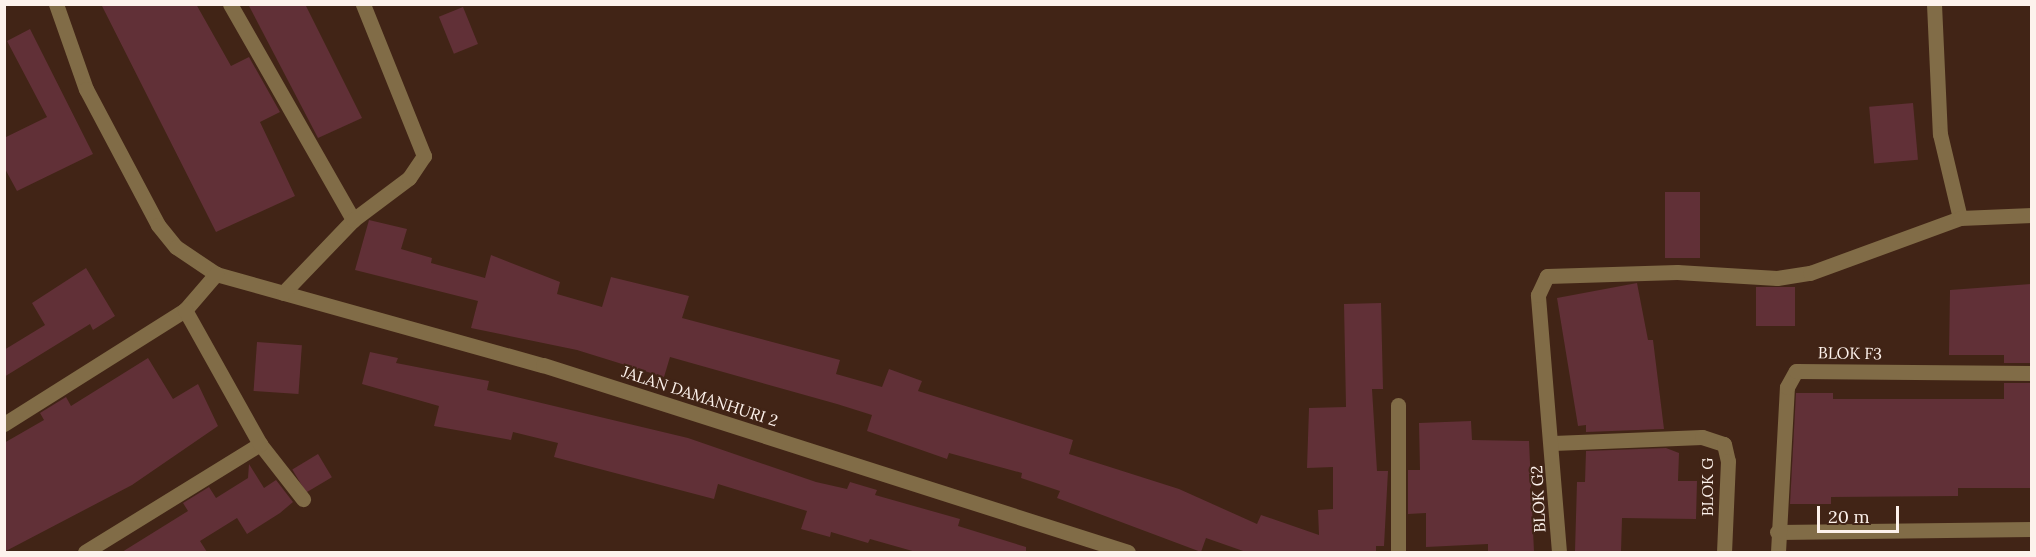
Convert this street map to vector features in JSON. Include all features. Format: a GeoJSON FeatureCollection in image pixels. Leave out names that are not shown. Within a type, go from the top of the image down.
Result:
{"type":"FeatureCollection","features":[{"type":"Feature","properties":{"kind":"street","name":"JALAN DAMANHURI 2"},"geometry":{"type":"LineString","coordinates":[[56,4],[86,89],[158,225],[176,247],[216,274],[543,365],[1128,552]]}},
{"type":"Feature","properties":{"kind":"street"},"geometry":{"type":"LineString","coordinates":[[230,4],[353,220]]}},
{"type":"Feature","properties":{"kind":"street"},"geometry":{"type":"LineString","coordinates":[[283,293],[353,220],[409,178],[424,156],[363,4]]}},
{"type":"Feature","properties":{"kind":"street"},"geometry":{"type":"LineString","coordinates":[[1934,4],[1940,134],[1960,218],[2031,215]]}},
{"type":"Feature","properties":{"kind":"street","name":"BLOK G2"},"geometry":{"type":"LineString","coordinates":[[1559,552],[1553,443],[1538,295],[1547,276],[1677,272],[1777,278],[1810,273],[1960,218]]}},
{"type":"Feature","properties":{"kind":"street"},"geometry":{"type":"LineString","coordinates":[[4,424],[185,310],[216,274]]}},
{"type":"Feature","properties":{"kind":"street"},"geometry":{"type":"LineString","coordinates":[[185,310],[260,444],[303,499]]}},
{"type":"Feature","properties":{"kind":"street","name":"BLOK F3"},"geometry":{"type":"LineString","coordinates":[[1777,532],[1787,387],[1796,371],[2031,373]]}},
{"type":"Feature","properties":{"kind":"street"},"geometry":{"type":"LineString","coordinates":[[1398,405],[1398,552]]}},
{"type":"Feature","properties":{"kind":"street","name":"BLOK G"},"geometry":{"type":"LineString","coordinates":[[1553,443],[1702,437],[1724,444],[1728,461],[1724,552]]}},
{"type":"Feature","properties":{"kind":"street"},"geometry":{"type":"LineString","coordinates":[[85,552],[260,444]]}},
{"type":"Feature","properties":{"kind":"street"},"geometry":{"type":"LineString","coordinates":[[1778,552],[1777,532],[2031,529]]}},
{"type":"Feature","properties":{"kind":"building"},"geometry":{"type":"Polygon","coordinates":[[[101,4],[196,4],[231,66],[249,57],[280,112],[260,122],[295,196],[216,232],[101,4]]]}},
{"type":"Feature","properties":{"kind":"building"},"geometry":{"type":"Polygon","coordinates":[[[248,4],[305,4],[362,118],[318,138],[248,4]]]}},
{"type":"Feature","properties":{"kind":"building"},"geometry":{"type":"Polygon","coordinates":[[[463,7],[478,44],[454,54],[439,17],[463,7]]]}},
{"type":"Feature","properties":{"kind":"building"},"geometry":{"type":"Polygon","coordinates":[[[30,29],[93,154],[17,191],[4,167],[4,138],[47,117],[7,41],[30,29]]]}},
{"type":"Feature","properties":{"kind":"building"},"geometry":{"type":"Polygon","coordinates":[[[1913,103],[1918,160],[1874,164],[1869,107],[1913,103]]]}},
{"type":"Feature","properties":{"kind":"building"},"geometry":{"type":"Polygon","coordinates":[[[1665,192],[1700,192],[1700,258],[1665,258],[1665,192]]]}},
{"type":"Feature","properties":{"kind":"building"},"geometry":{"type":"Polygon","coordinates":[[[369,220],[407,229],[401,249],[432,258],[431,263],[485,278],[491,255],[560,282],[557,294],[602,307],[611,277],[689,296],[682,318],[840,360],[836,374],[882,387],[889,369],[922,381],[918,391],[1073,440],[1069,454],[1179,489],[1257,524],[1261,515],[1319,535],[1318,510],[1333,509],[1333,467],[1307,468],[1309,408],[1346,407],[1344,304],[1381,303],[1383,389],[1372,389],[1377,471],[1388,471],[1384,546],[1376,546],[1376,552],[1246,552],[1206,538],[1201,552],[1057,498],[1060,491],[1021,478],[1022,473],[949,453],[947,459],[867,431],[872,415],[837,404],[670,357],[664,377],[577,350],[471,328],[478,301],[355,270],[369,220]]]}},
{"type":"Feature","properties":{"kind":"building"},"geometry":{"type":"Polygon","coordinates":[[[86,268],[115,316],[93,330],[90,324],[4,377],[4,350],[45,325],[32,303],[86,268]]]}},
{"type":"Feature","properties":{"kind":"building"},"geometry":{"type":"Polygon","coordinates":[[[1637,283],[1648,340],[1653,340],[1664,429],[1586,432],[1586,425],[1578,426],[1557,298],[1637,283]]]}},
{"type":"Feature","properties":{"kind":"building"},"geometry":{"type":"Polygon","coordinates":[[[2031,284],[2031,363],[2004,363],[2004,355],[1949,355],[1950,290],[2031,284]]]}},
{"type":"Feature","properties":{"kind":"building"},"geometry":{"type":"Polygon","coordinates":[[[1756,287],[1795,287],[1795,326],[1756,326],[1756,287]]]}},
{"type":"Feature","properties":{"kind":"building"},"geometry":{"type":"Polygon","coordinates":[[[257,342],[302,345],[298,394],[254,391],[257,342]]]}},
{"type":"Feature","properties":{"kind":"building"},"geometry":{"type":"Polygon","coordinates":[[[370,352],[398,358],[396,363],[489,381],[487,390],[688,438],[816,482],[847,489],[850,482],[877,490],[875,495],[960,519],[958,526],[1026,547],[1026,552],[916,552],[870,539],[868,543],[831,532],[830,537],[801,529],[807,511],[718,484],[714,499],[554,457],[558,443],[513,432],[511,440],[434,426],[439,406],[362,384],[370,352]]]}},
{"type":"Feature","properties":{"kind":"building"},"geometry":{"type":"Polygon","coordinates":[[[148,358],[173,399],[198,384],[218,426],[132,485],[4,552],[4,443],[44,420],[40,413],[66,397],[71,406],[148,358]]]}},
{"type":"Feature","properties":{"kind":"building"},"geometry":{"type":"Polygon","coordinates":[[[2004,383],[2031,383],[2031,488],[1958,488],[1958,496],[1831,497],[1831,504],[1790,504],[1796,393],[1833,393],[1833,399],[2004,399],[2004,383]]]}},
{"type":"Feature","properties":{"kind":"building"},"geometry":{"type":"Polygon","coordinates":[[[1471,421],[1472,440],[1529,441],[1534,552],[1488,552],[1488,544],[1426,547],[1426,513],[1408,514],[1408,470],[1420,470],[1419,423],[1471,421]]]}},
{"type":"Feature","properties":{"kind":"building"},"geometry":{"type":"Polygon","coordinates":[[[1666,448],[1679,453],[1678,481],[1697,481],[1696,519],[1622,518],[1621,552],[1575,551],[1577,482],[1585,482],[1586,451],[1666,448]]]}},
{"type":"Feature","properties":{"kind":"building"},"geometry":{"type":"Polygon","coordinates":[[[318,454],[332,477],[306,493],[292,469],[318,454]]]}},
{"type":"Feature","properties":{"kind":"building"},"geometry":{"type":"Polygon","coordinates":[[[249,464],[264,488],[276,480],[293,502],[247,534],[237,518],[200,541],[207,552],[122,552],[188,511],[183,503],[209,487],[216,498],[248,478],[249,464]]]}}]}
